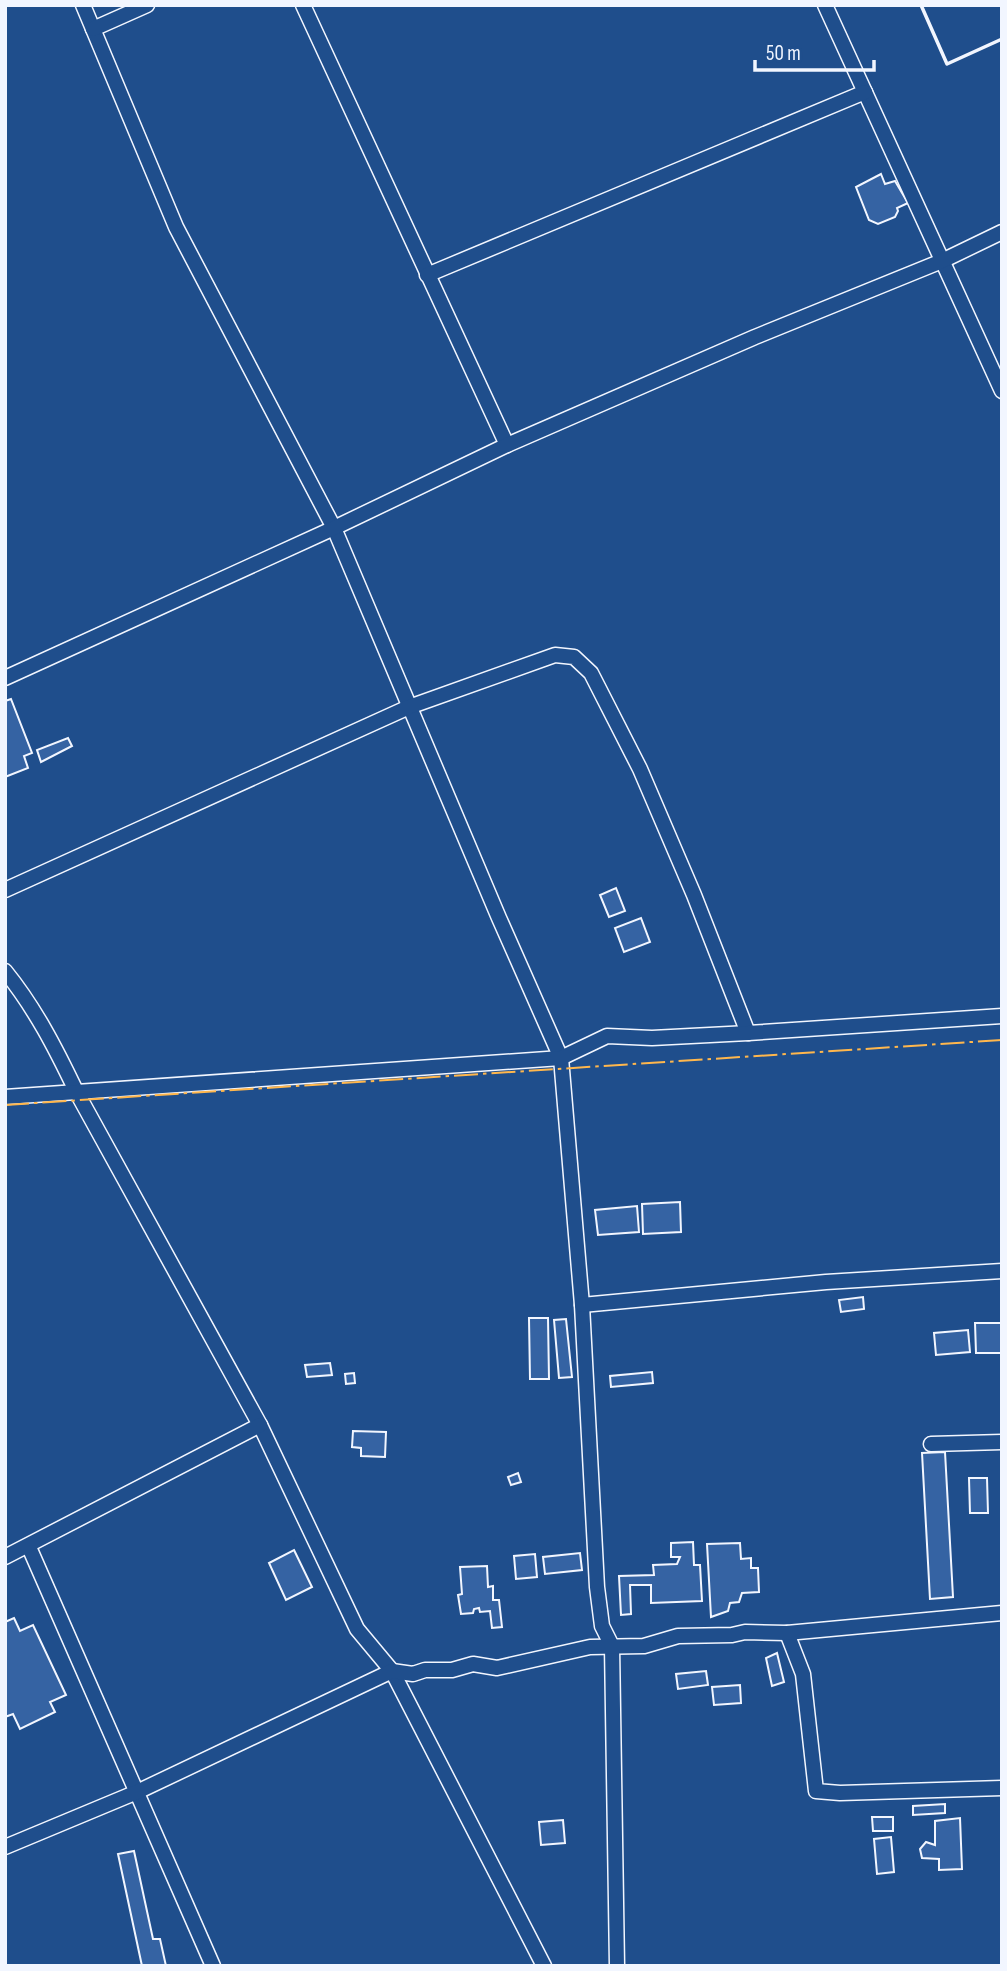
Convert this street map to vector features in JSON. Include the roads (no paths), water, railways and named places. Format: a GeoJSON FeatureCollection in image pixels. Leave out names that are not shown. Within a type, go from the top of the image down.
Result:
{"type":"FeatureCollection","features":[{"type":"Feature","properties":{"kind":"street"},"geometry":{"type":"LineString","coordinates":[[83,5],[176,227],[334,528],[561,1058],[582,1305],[597,1587],[602,1626],[612,1646],[617,1966]]}},
{"type":"Feature","properties":{"kind":"street"},"geometry":{"type":"LineString","coordinates":[[93,29],[147,5]]}},
{"type":"Feature","properties":{"kind":"street"},"geometry":{"type":"LineString","coordinates":[[303,5],[507,445]]}},
{"type":"Feature","properties":{"kind":"street"},"geometry":{"type":"LineString","coordinates":[[825,5],[1002,391]]}},
{"type":"Feature","properties":{"kind":"street"},"geometry":{"type":"LineString","coordinates":[[427,275],[865,92]]}},
{"type":"Feature","properties":{"kind":"street"},"geometry":{"type":"LineString","coordinates":[[5,678],[334,528],[507,445],[755,337],[942,261],[1002,232]]}},
{"type":"Feature","properties":{"kind":"street"},"geometry":{"type":"LineString","coordinates":[[5,890],[409,707],[555,655],[574,657],[591,673],[640,769],[695,895],[748,1033]]}},
{"type":"Feature","properties":{"kind":"street"},"geometry":{"type":"LineString","coordinates":[[5,971],[34,1011],[260,1425],[357,1629],[392,1671],[544,1966]]}},
{"type":"Feature","properties":{"kind":"street"},"geometry":{"type":"LineString","coordinates":[[5,1097],[561,1058],[607,1036],[652,1038],[1002,1016]]}},
{"type":"Feature","properties":{"kind":"street"},"geometry":{"type":"LineString","coordinates":[[582,1305],[826,1282],[1002,1271]]}},
{"type":"Feature","properties":{"kind":"street"},"geometry":{"type":"LineString","coordinates":[[5,1557],[29,1547],[260,1425]]}},
{"type":"Feature","properties":{"kind":"street"},"geometry":{"type":"LineString","coordinates":[[931,1444],[1002,1442]]}},
{"type":"Feature","properties":{"kind":"street"},"geometry":{"type":"LineString","coordinates":[[29,1547],[213,1966]]}},
{"type":"Feature","properties":{"kind":"street"},"geometry":{"type":"LineString","coordinates":[[5,1847],[137,1792],[392,1671],[413,1674],[425,1670],[452,1670],[473,1664],[497,1668],[580,1649],[644,1646],[678,1636],[732,1635],[745,1632],[787,1633],[1002,1613]]}},
{"type":"Feature","properties":{"kind":"street"},"geometry":{"type":"LineString","coordinates":[[787,1633],[803,1674],[816,1791],[840,1793],[1002,1788]]}}]}
